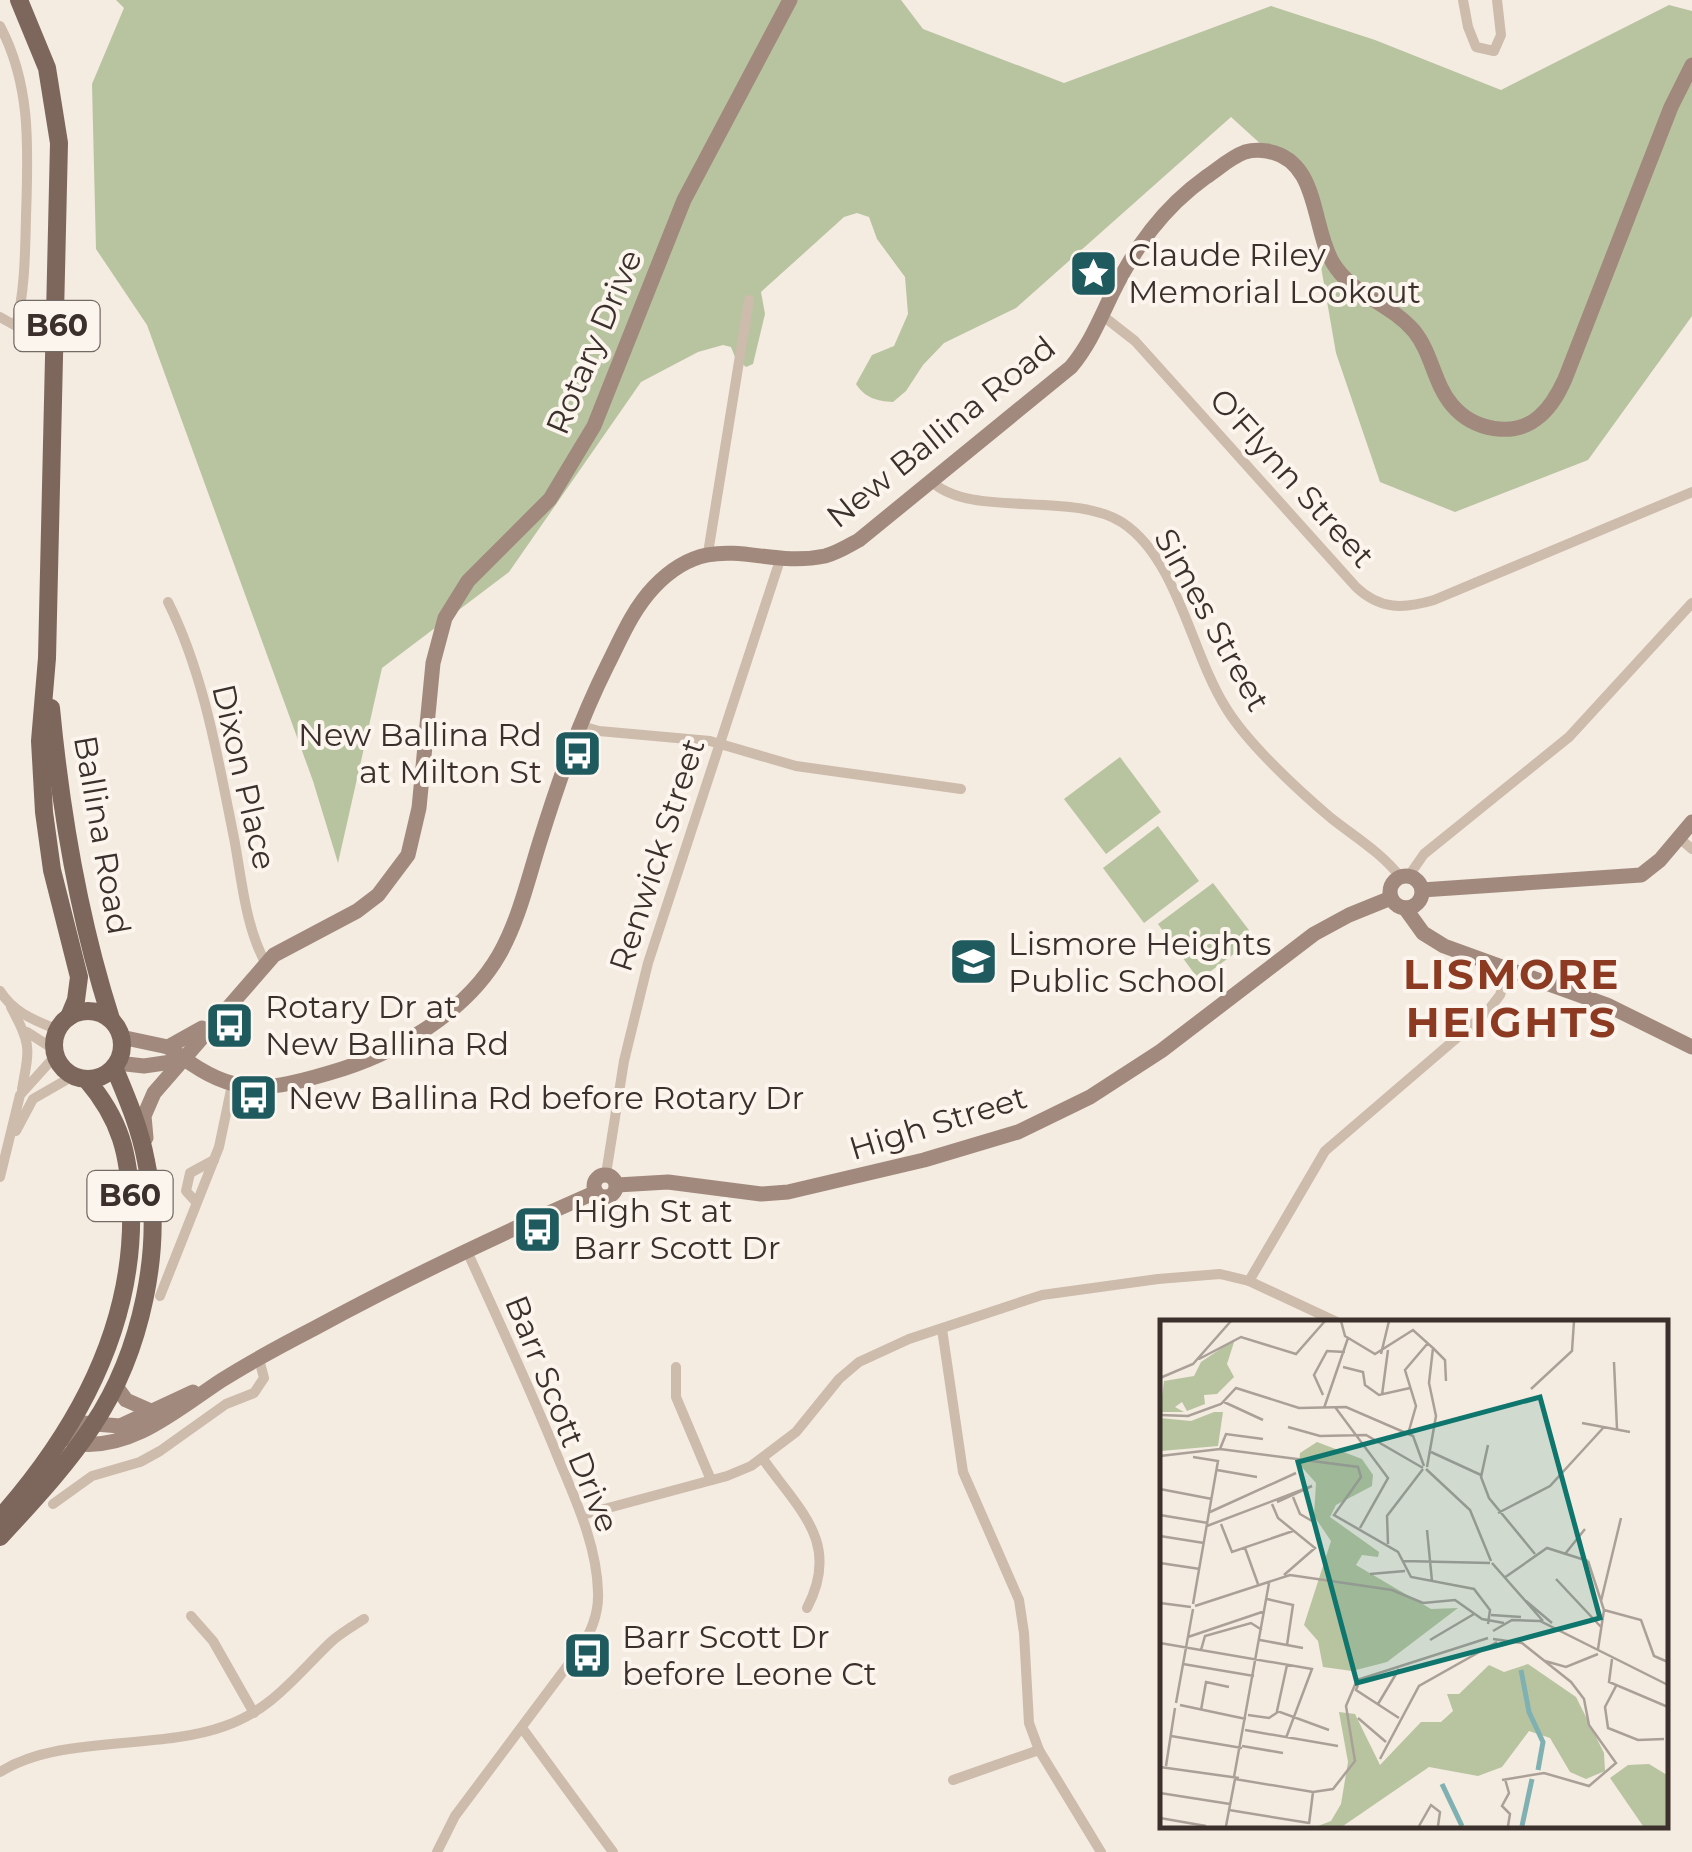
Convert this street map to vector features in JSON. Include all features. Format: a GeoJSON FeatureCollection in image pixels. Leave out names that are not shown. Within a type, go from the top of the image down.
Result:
{"type":"FeatureCollection","features":[{"type":"Feature","properties":{"kind":"main road","name":"Ballina Road"},"geometry":{"type":"LineString","coordinates":[[19,0],[48,68],[59,142],[47,658],[40,741],[52,870],[79,977],[76,1000],[63,1023]]}},
{"type":"Feature","properties":{"kind":"main road","name":"Ballina Road"},"geometry":{"type":"LineString","coordinates":[[47,658],[66,831],[95,971],[110,1019]]}},
{"type":"Feature","properties":{"kind":"main road"},"geometry":{"type":"LineString","coordinates":[[63,1023],[90,1011],[110,1019]]}},
{"type":"Feature","properties":{"kind":"main road","name":"B60"},"geometry":{"type":"LineString","coordinates":[[110,1019],[121,1037]]}},
{"type":"Feature","properties":{"kind":"main road","name":"B60"},"geometry":{"type":"LineString","coordinates":[[0,1518],[55,1448],[85,1400],[122,1304],[130,1245],[130,1191],[124,1145],[106,1103],[80,1078],[64,1069],[55,1053],[63,1023]]}},
{"type":"Feature","properties":{"kind":"main road"},"geometry":{"type":"LineString","coordinates":[[80,1078],[102,1076],[116,1065],[122,1050],[121,1037]]}},
{"type":"Feature","properties":{"kind":"main road","name":"B60"},"geometry":{"type":"LineString","coordinates":[[0,1537],[94,1424],[114,1385],[141,1310],[152,1226],[146,1161],[116,1065]]}},
{"type":"Feature","properties":{"kind":"street","name":"Rotary Drive"},"geometry":{"type":"LineString","coordinates":[[146,1161],[146,1108],[220,1013],[285,948],[356,911],[378,895],[408,855],[419,808],[433,664],[445,618],[468,581],[550,498],[594,426],[684,200],[790,0]]}},
{"type":"Feature","properties":{"kind":"street"},"geometry":{"type":"LineString","coordinates":[[1463,0],[1476,47],[1494,51],[1501,35],[1497,0]]}},
{"type":"Feature","properties":{"kind":"street"},"geometry":{"type":"LineString","coordinates":[[0,26],[16,61],[27,113],[23,296],[16,326],[0,318]]}},
{"type":"Feature","properties":{"kind":"street","name":"New Ballina Road"},"geometry":{"type":"LineString","coordinates":[[708,553],[823,556],[860,540],[1070,366],[1090,342],[1143,238],[1197,184],[1245,152],[1273,152],[1285,157],[1304,178],[1328,253],[1341,274],[1411,328],[1424,344],[1450,404],[1482,427],[1523,427],[1548,408],[1566,379],[1671,107],[1692,65]]}},
{"type":"Feature","properties":{"kind":"street"},"geometry":{"type":"LineString","coordinates":[[121,1037],[168,1047],[212,1078],[232,1085],[290,1083],[372,1058],[424,1029],[468,995],[499,955],[511,930],[578,725],[645,597],[670,573],[708,553],[749,300]]}},
{"type":"Feature","properties":{"kind":"street","name":"O'Flynn Street"},"geometry":{"type":"LineString","coordinates":[[1102,316],[1135,341],[1356,587],[1384,605],[1402,608],[1434,600],[1692,492]]}},
{"type":"Feature","properties":{"kind":"street","name":"Simes Street"},"geometry":{"type":"LineString","coordinates":[[932,482],[949,492],[974,498],[1092,510],[1115,518],[1135,532],[1154,554],[1214,686],[1244,732],[1318,806],[1405,877]]}},
{"type":"Feature","properties":{"kind":"street","name":"Renwick Street"},"geometry":{"type":"LineString","coordinates":[[611,1180],[636,1009],[718,743],[781,557]]}},
{"type":"Feature","properties":{"kind":"street","name":"Dixon Place"},"geometry":{"type":"LineString","coordinates":[[168,602],[187,640],[225,793],[253,940],[266,964]]}},
{"type":"Feature","properties":{"kind":"street"},"geometry":{"type":"LineString","coordinates":[[1405,877],[1418,883],[1422,890],[1418,903],[1405,908],[1391,898],[1392,886],[1424,854],[1569,737],[1692,603]]}},
{"type":"Feature","properties":{"kind":"street"},"geometry":{"type":"LineString","coordinates":[[578,725],[600,731],[718,743],[796,766],[960,789]]}},
{"type":"Feature","properties":{"kind":"street"},"geometry":{"type":"LineString","coordinates":[[1422,890],[1630,877],[1651,868],[1685,844],[1692,822]]}},
{"type":"Feature","properties":{"kind":"street","name":"High Street"},"geometry":{"type":"LineString","coordinates":[[466,1249],[596,1192],[609,1197],[611,1180],[668,1182],[761,1194],[788,1192],[924,1160],[1018,1132],[1090,1096],[1136,1067],[1314,934],[1391,898]]}},
{"type":"Feature","properties":{"kind":"street"},"geometry":{"type":"LineString","coordinates":[[1405,908],[1432,940],[1607,1005],[1692,1047]]}},
{"type":"Feature","properties":{"kind":"street"},"geometry":{"type":"LineString","coordinates":[[1249,1282],[1325,1151],[1487,1012],[1500,995],[1509,970]]}},
{"type":"Feature","properties":{"kind":"street"},"geometry":{"type":"LineString","coordinates":[[0,991],[26,1031],[55,1053],[20,1094]]}},
{"type":"Feature","properties":{"kind":"street"},"geometry":{"type":"LineString","coordinates":[[12,1007],[63,1023]]}},
{"type":"Feature","properties":{"kind":"street","name":"Rotary Drive"},"geometry":{"type":"LineString","coordinates":[[168,1047],[185,1040],[220,1013]]}},
{"type":"Feature","properties":{"kind":"street"},"geometry":{"type":"LineString","coordinates":[[0,1177],[28,1052],[26,1031]]}},
{"type":"Feature","properties":{"kind":"street"},"geometry":{"type":"LineString","coordinates":[[116,1065],[144,1066],[184,1060]]}},
{"type":"Feature","properties":{"kind":"street"},"geometry":{"type":"LineString","coordinates":[[4,1160],[33,1099],[80,1078]]}},
{"type":"Feature","properties":{"kind":"street"},"geometry":{"type":"LineString","coordinates":[[160,1296],[214,1160],[232,1085]]}},
{"type":"Feature","properties":{"kind":"street"},"geometry":{"type":"LineString","coordinates":[[196,1202],[186,1190],[190,1173],[214,1160]]}},
{"type":"Feature","properties":{"kind":"street"},"geometry":{"type":"LineString","coordinates":[[55,1448],[84,1423],[120,1426],[222,1380],[466,1249]]}},
{"type":"Feature","properties":{"kind":"street","name":"Barr Scott Drive"},"geometry":{"type":"LineString","coordinates":[[437,1852],[454,1816],[580,1649],[594,1622],[597,1577],[582,1515],[466,1249]]}},
{"type":"Feature","properties":{"kind":"street"},"geometry":{"type":"LineString","coordinates":[[582,1515],[712,1480],[763,1459],[796,1432],[839,1379],[860,1362],[879,1351],[1042,1295],[1204,1274],[1249,1282],[1334,1320]]}},
{"type":"Feature","properties":{"kind":"street"},"geometry":{"type":"LineString","coordinates":[[942,1329],[963,1472],[1019,1600],[1028,1722],[1040,1750],[1102,1852]]}},
{"type":"Feature","properties":{"kind":"street"},"geometry":{"type":"LineString","coordinates":[[53,1504],[92,1476],[140,1462],[226,1404],[254,1393],[264,1378],[259,1359]]}},
{"type":"Feature","properties":{"kind":"street"},"geometry":{"type":"LineString","coordinates":[[676,1367],[676,1397],[712,1480]]}},
{"type":"Feature","properties":{"kind":"street"},"geometry":{"type":"LineString","coordinates":[[80,1444],[125,1438],[180,1410],[222,1380]]}},
{"type":"Feature","properties":{"kind":"street"},"geometry":{"type":"LineString","coordinates":[[114,1385],[126,1400],[151,1412]]}},
{"type":"Feature","properties":{"kind":"street"},"geometry":{"type":"LineString","coordinates":[[763,1459],[804,1518],[820,1549],[820,1585],[808,1608]]}},
{"type":"Feature","properties":{"kind":"street"},"geometry":{"type":"LineString","coordinates":[[191,1616],[213,1641],[254,1712]]}},
{"type":"Feature","properties":{"kind":"street"},"geometry":{"type":"LineString","coordinates":[[0,1772],[33,1756],[179,1738],[220,1728],[254,1712],[288,1687],[334,1639],[364,1620]]}},
{"type":"Feature","properties":{"kind":"street"},"geometry":{"type":"LineString","coordinates":[[522,1728],[612,1852]]}},
{"type":"Feature","properties":{"kind":"street"},"geometry":{"type":"LineString","coordinates":[[953,1780],[1040,1750]]}},
{"type":"Feature","properties":{"kind":"green space"},"geometry":{"type":"Polygon","coordinates":[[[116,0],[901,0],[923,29],[1064,83],[1271,6],[1375,40],[1501,90],[1669,5],[1692,11],[1692,316],[1588,460],[1455,512],[1380,482],[1336,353],[1307,186],[1231,117],[1016,308],[944,343],[893,402],[872,398],[856,384],[872,355],[894,346],[908,314],[905,277],[877,239],[869,217],[857,213],[844,217],[761,292],[765,314],[753,364],[746,367],[731,347],[723,345],[698,352],[641,382],[509,572],[382,668],[338,863],[313,781],[147,325],[96,249],[92,84],[124,8],[116,0]]]}},
{"type":"Feature","properties":{"kind":"green space"},"geometry":{"type":"Polygon","coordinates":[[[1120,757],[1161,812],[1106,854],[1064,799],[1120,757]]]}},
{"type":"Feature","properties":{"kind":"green space"},"geometry":{"type":"Polygon","coordinates":[[[1158,826],[1199,881],[1144,923],[1103,868],[1158,826]]]}},
{"type":"Feature","properties":{"kind":"green space"},"geometry":{"type":"Polygon","coordinates":[[[1213,883],[1255,938],[1199,980],[1158,924],[1213,883]]]}},
{"type":"Feature","properties":{"kind":"place","name":"Claude Riley Memorial Lookout"},"geometry":{"type":"Point","coordinates":[1093,273]}},
{"type":"Feature","properties":{"kind":"place","name":"New Ballina Rd at Milton St"},"geometry":{"type":"Point","coordinates":[577,753]}},
{"type":"Feature","properties":{"kind":"place","name":"Lismore Heights Public School"},"geometry":{"type":"Point","coordinates":[973,962]}},
{"type":"Feature","properties":{"kind":"place","name":"Rotary Dr at New Ballina Rd"},"geometry":{"type":"Point","coordinates":[230,1025]}},
{"type":"Feature","properties":{"kind":"place","name":"New Ballina Rd before Rotary Dr"},"geometry":{"type":"Point","coordinates":[253,1098]}},
{"type":"Feature","properties":{"kind":"place","name":"High St at Barr Scott Dr"},"geometry":{"type":"Point","coordinates":[538,1229]}},
{"type":"Feature","properties":{"kind":"place","name":"Barr Scott Dr before Leone Ct"},"geometry":{"type":"Point","coordinates":[587,1655]}},
{"type":"Feature","properties":{"kind":"district","name":"LISMORE HEIGHTS"},"geometry":{"type":"Point","coordinates":[1512,998]}}]}
